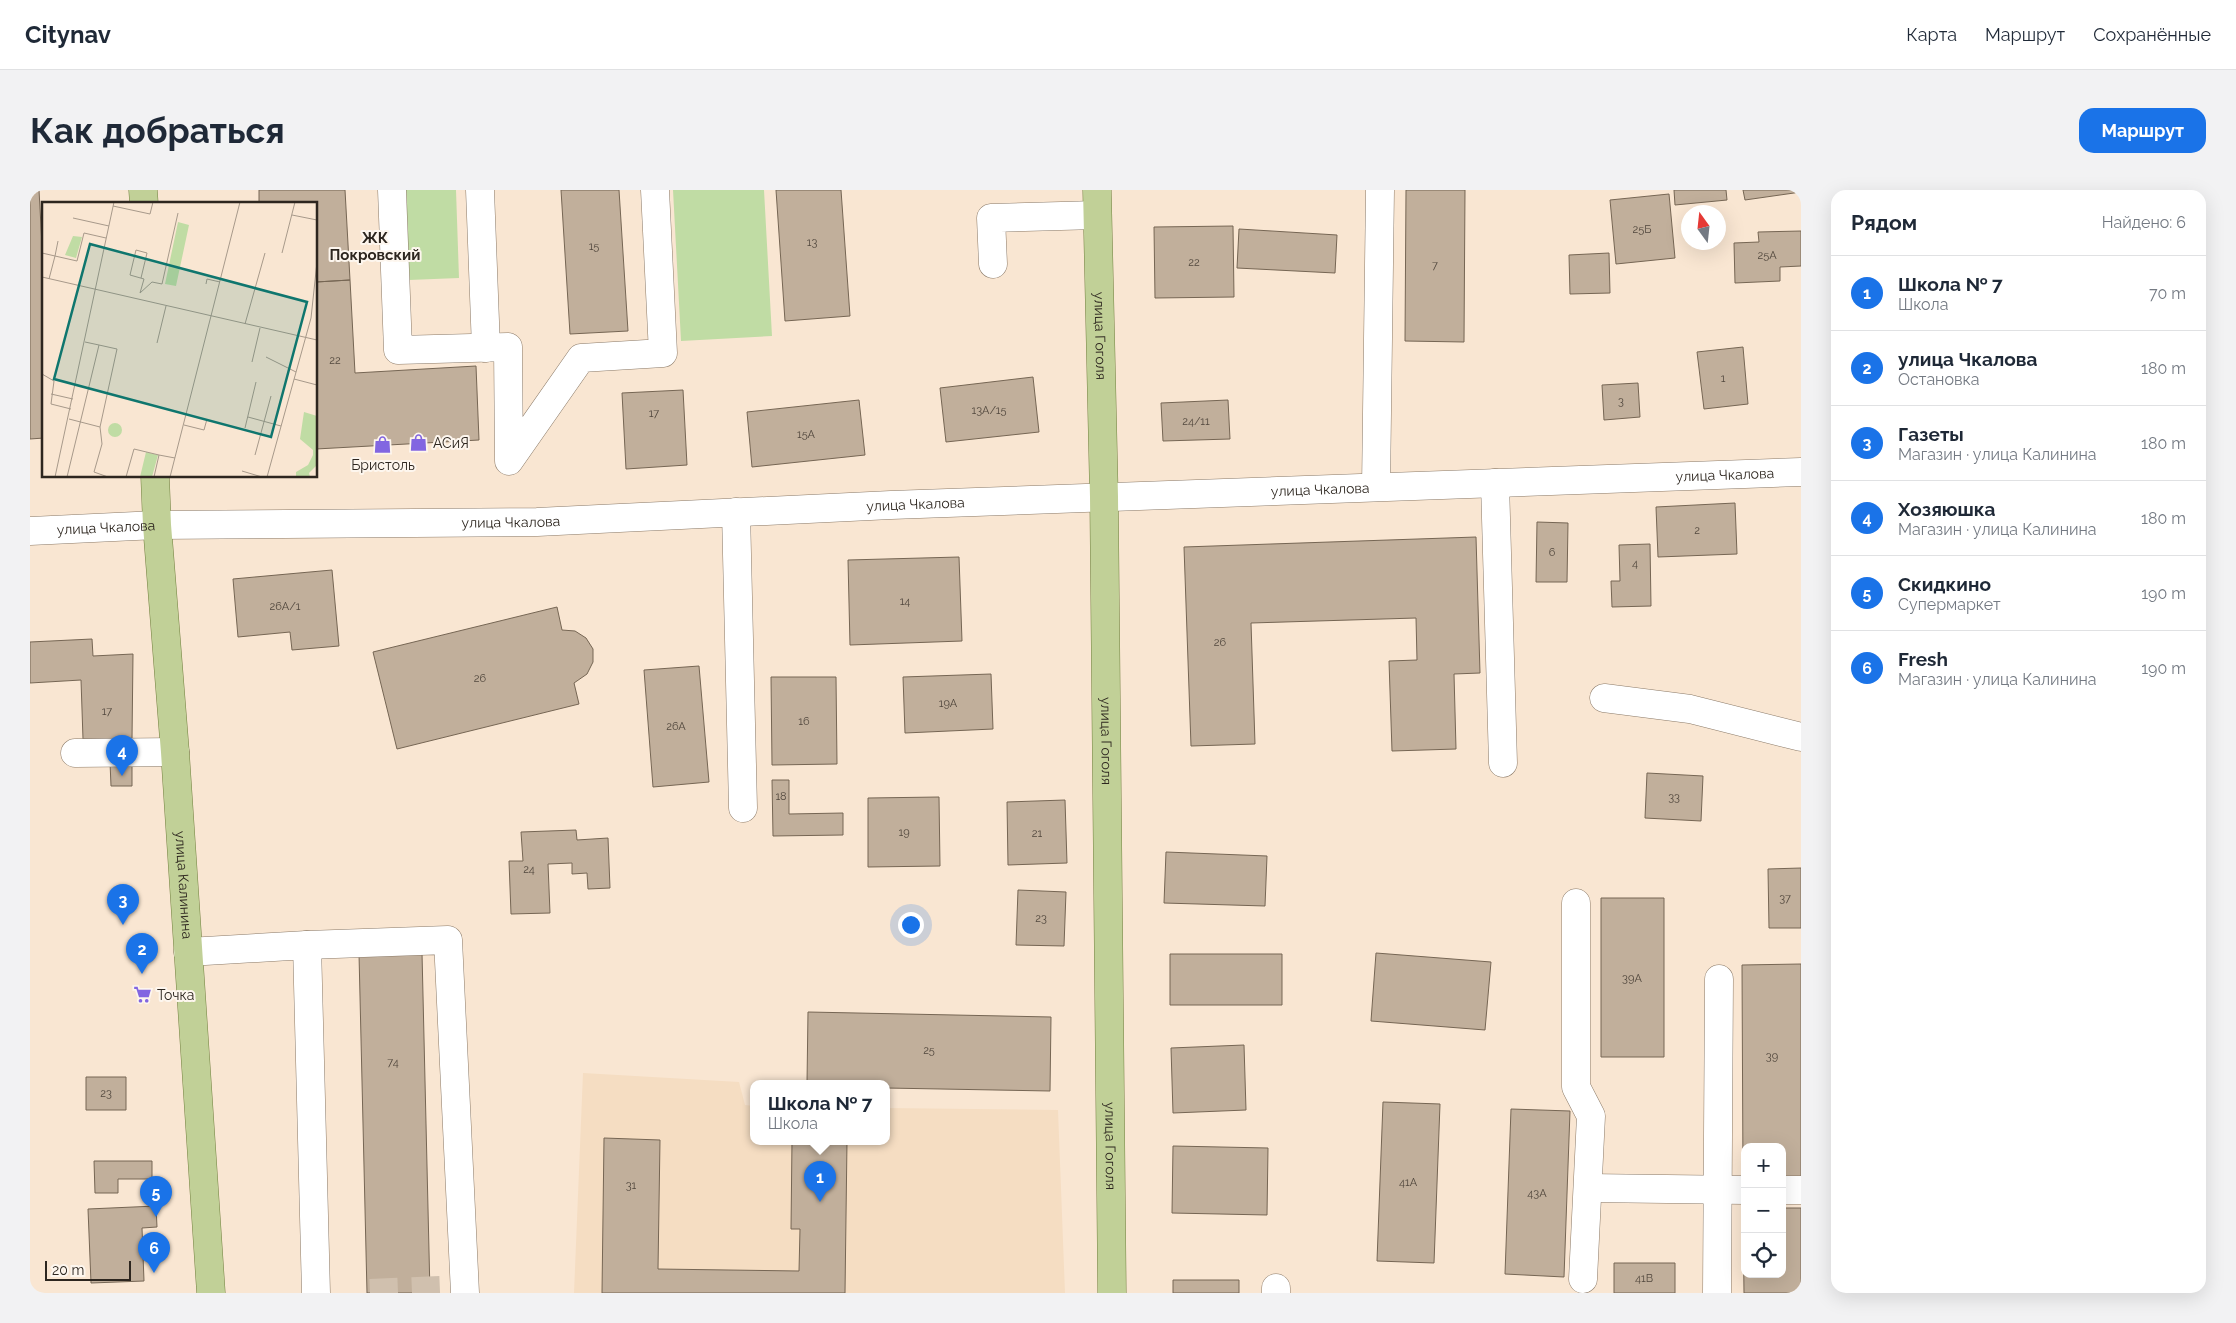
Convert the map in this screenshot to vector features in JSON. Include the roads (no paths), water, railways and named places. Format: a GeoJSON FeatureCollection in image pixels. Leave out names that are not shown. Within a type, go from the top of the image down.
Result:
{"type":"FeatureCollection","features":[{"type":"Feature","properties":{"kind":"main road","name":"улица Гоголя"},"geometry":{"type":"LineString","coordinates":[[1097,202],[1104,497],[1112,1293]]}},
{"type":"Feature","properties":{"kind":"main road","name":"улица Калинина"},"geometry":{"type":"LineString","coordinates":[[155,478],[211,1293]]}},
{"type":"Feature","properties":{"kind":"street"},"geometry":{"type":"LineString","coordinates":[[392,190],[398,350],[508,347],[509,460],[581,358],[663,353],[655,190]]}},
{"type":"Feature","properties":{"kind":"street"},"geometry":{"type":"LineString","coordinates":[[480,190],[486,348]]}},
{"type":"Feature","properties":{"kind":"street"},"geometry":{"type":"LineString","coordinates":[[1376,487],[1380,190]]}},
{"type":"Feature","properties":{"kind":"street"},"geometry":{"type":"LineString","coordinates":[[993,264],[991,218],[1097,202]]}},
{"type":"Feature","properties":{"kind":"street","name":"улица Чкалова"},"geometry":{"type":"LineString","coordinates":[[30,532],[157,525],[537,522],[1104,497],[1801,472]]}},
{"type":"Feature","properties":{"kind":"street"},"geometry":{"type":"LineString","coordinates":[[1495,483],[1503,763]]}},
{"type":"Feature","properties":{"kind":"street"},"geometry":{"type":"LineString","coordinates":[[736,512],[743,808]]}},
{"type":"Feature","properties":{"kind":"street"},"geometry":{"type":"LineString","coordinates":[[1604,698],[1690,709],[1801,737]]}},
{"type":"Feature","properties":{"kind":"street"},"geometry":{"type":"LineString","coordinates":[[75,753],[175,752]]}},
{"type":"Feature","properties":{"kind":"street"},"geometry":{"type":"LineString","coordinates":[[1576,903],[1576,1087],[1592,1116],[1583,1280]]}},
{"type":"Feature","properties":{"kind":"street"},"geometry":{"type":"LineString","coordinates":[[188,952],[448,940],[465,1293]]}},
{"type":"Feature","properties":{"kind":"street"},"geometry":{"type":"LineString","coordinates":[[307,946],[316,1293]]}},
{"type":"Feature","properties":{"kind":"street"},"geometry":{"type":"LineString","coordinates":[[1717,1293],[1719,979]]}},
{"type":"Feature","properties":{"kind":"street"},"geometry":{"type":"LineString","coordinates":[[1588,1188],[1741,1190]]}},
{"type":"Feature","properties":{"kind":"street"},"geometry":{"type":"LineString","coordinates":[[1786,1190],[1801,1190]]}},
{"type":"Feature","properties":{"kind":"tunnel"},"geometry":{"type":"LineString","coordinates":[[370,1293],[465,1289]]}},
{"type":"Feature","properties":{"kind":"place","name":"АСиЯ"},"geometry":{"type":"Point","coordinates":[419,443]}},
{"type":"Feature","properties":{"kind":"place","name":"Бристоль"},"geometry":{"type":"Point","coordinates":[383,445]}},
{"type":"Feature","properties":{"kind":"place","name":"Хозяюшка"},"geometry":{"type":"Point","coordinates":[122,776]}},
{"type":"Feature","properties":{"kind":"place","name":"Газеты"},"geometry":{"type":"Point","coordinates":[123,925]}},
{"type":"Feature","properties":{"kind":"place","name":"улица Чкалова"},"geometry":{"type":"Point","coordinates":[142,974]}},
{"type":"Feature","properties":{"kind":"place","name":"Точка"},"geometry":{"type":"Point","coordinates":[143,995]}},
{"type":"Feature","properties":{"kind":"place","name":"Школа № 7"},"geometry":{"type":"Point","coordinates":[820,1202]}},
{"type":"Feature","properties":{"kind":"place","name":"Скидкино"},"geometry":{"type":"Point","coordinates":[156,1217]}},
{"type":"Feature","properties":{"kind":"place","name":"Fresh"},"geometry":{"type":"Point","coordinates":[154,1273]}},
{"type":"Feature","properties":{"kind":"district","name":"ЖК Покровский"},"geometry":{"type":"Point","coordinates":[375,246]}}]}
